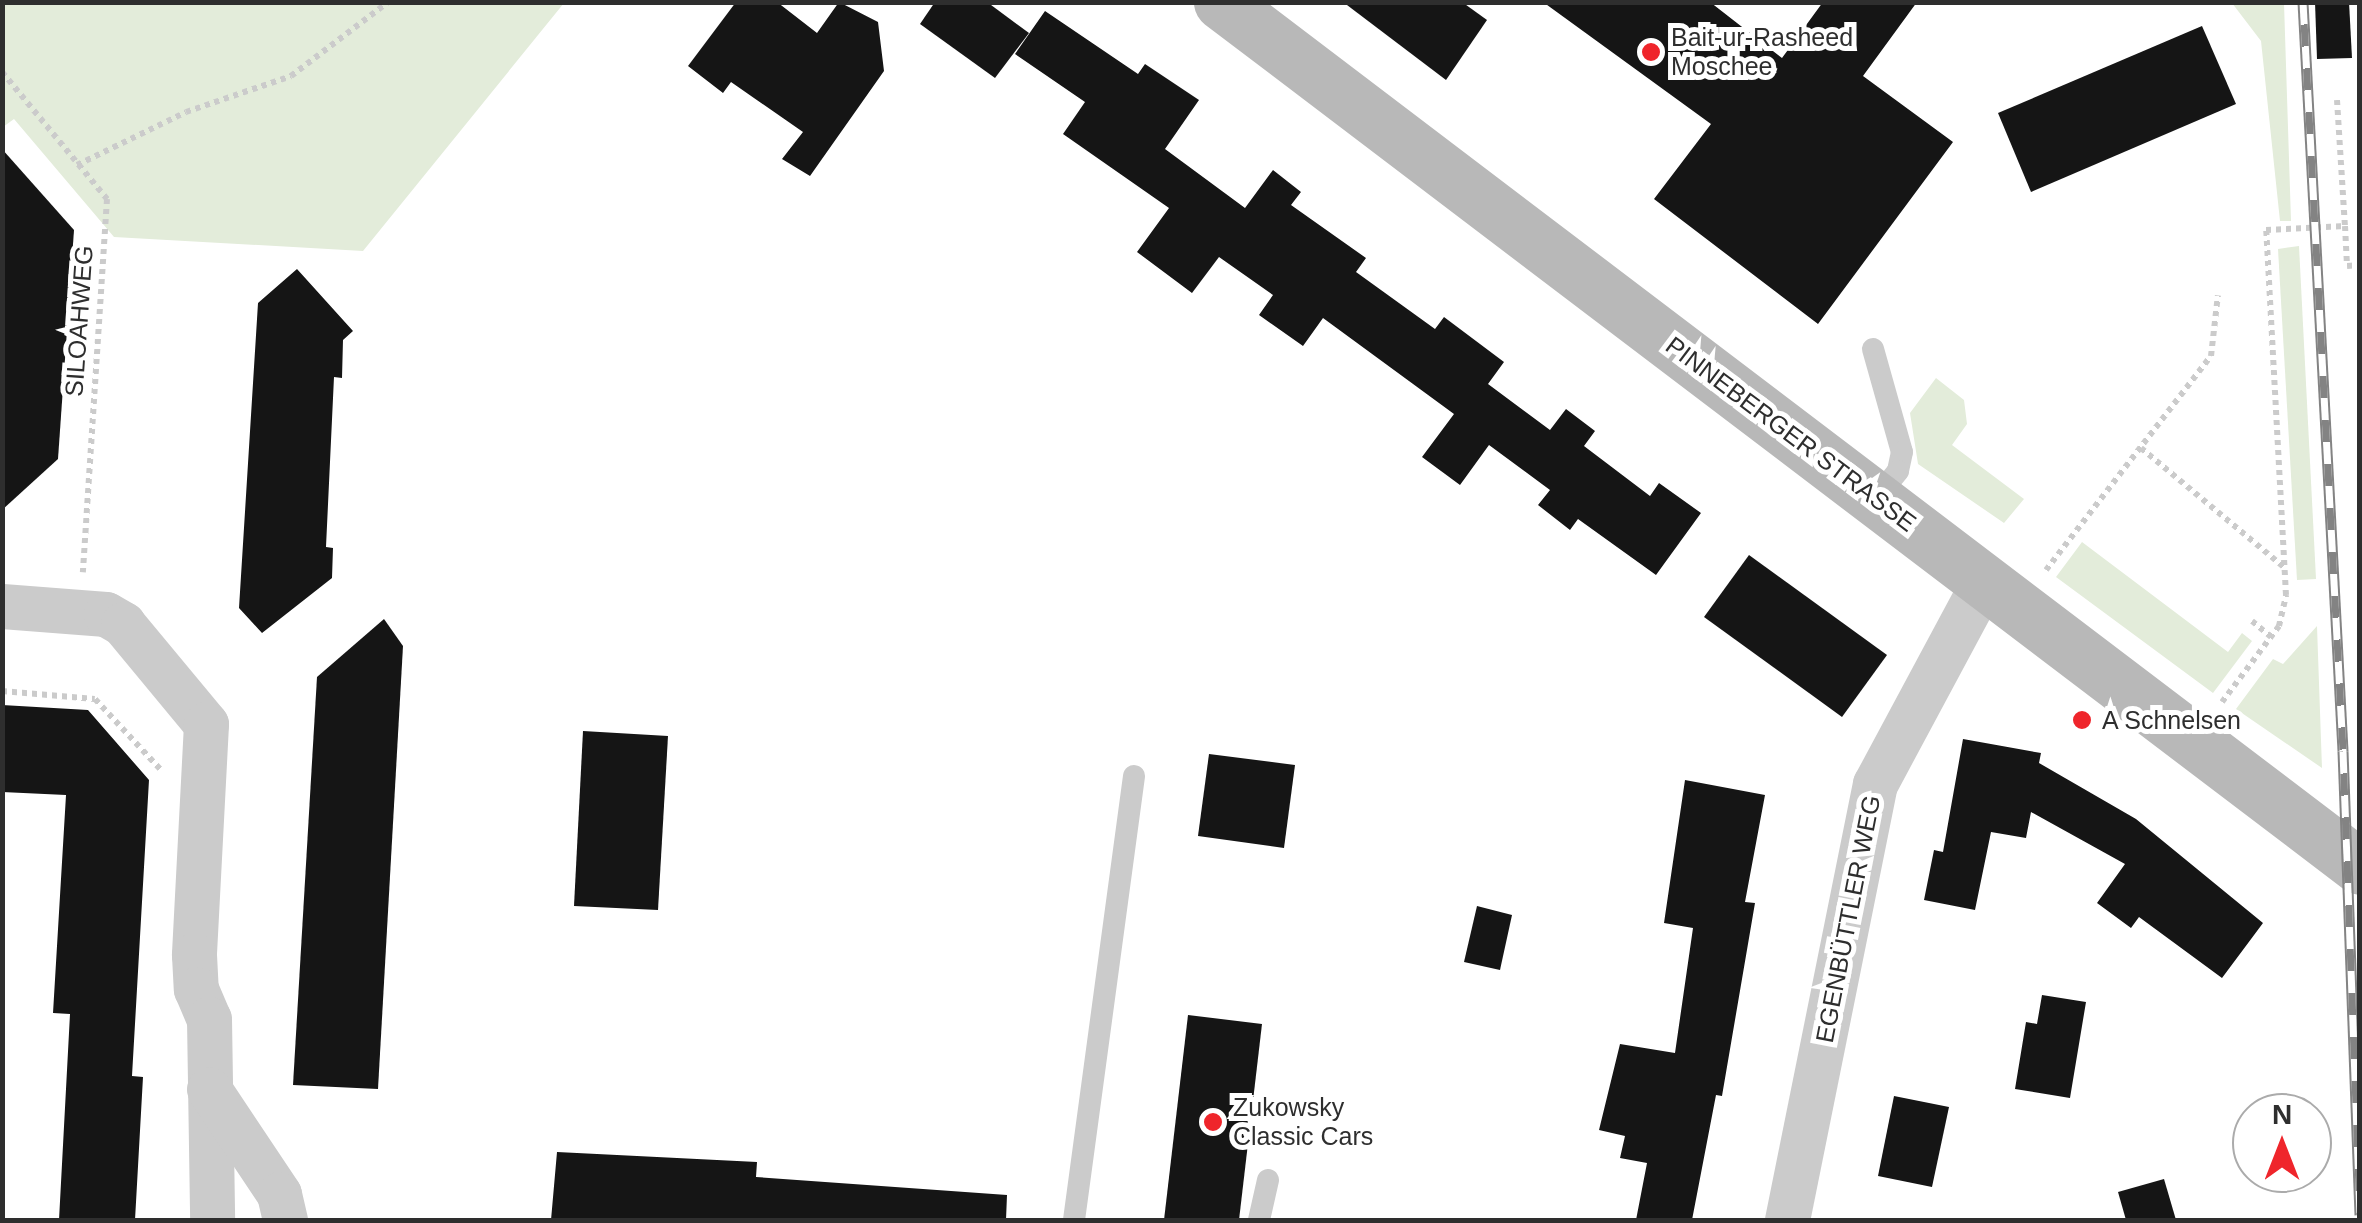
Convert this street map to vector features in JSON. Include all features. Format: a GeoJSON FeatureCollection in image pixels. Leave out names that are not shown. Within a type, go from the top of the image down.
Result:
{"type":"FeatureCollection","features":[{"type":"Feature","properties":{"kind":"main road","name":"PINNEBERGER STRASSE"},"geometry":{"type":"LineString","coordinates":[[1221,2],[2360,867]]}},
{"type":"Feature","properties":{"kind":"street","name":"EGENBÜTTLER WEG"},"geometry":{"type":"LineString","coordinates":[[1787,1220],[1875,784],[2001,594]]}},
{"type":"Feature","properties":{"kind":"street"},"geometry":{"type":"LineString","coordinates":[[2,606],[80,610],[123,624],[198,711],[207,746],[194,955],[196,989],[209,1019],[212,1220]]}},
{"type":"Feature","properties":{"kind":"street"},"geometry":{"type":"LineString","coordinates":[[209,1089],[279,1194],[285,1220]]}},
{"type":"Feature","properties":{"kind":"lane"},"geometry":{"type":"LineString","coordinates":[[1874,349],[1902,452],[1898,471],[1876,499]]}},
{"type":"Feature","properties":{"kind":"lane"},"geometry":{"type":"LineString","coordinates":[[1074,1220],[1134,776]]}},
{"type":"Feature","properties":{"kind":"lane"},"geometry":{"type":"LineString","coordinates":[[1260,1220],[1268,1180]]}},
{"type":"Feature","properties":{"kind":"path"},"geometry":{"type":"LineString","coordinates":[[77,166],[186,112],[291,76],[388,2]]}},
{"type":"Feature","properties":{"kind":"path","name":"SILOAHWEG"},"geometry":{"type":"LineString","coordinates":[[2,72],[107,199],[80,610]]}},
{"type":"Feature","properties":{"kind":"path"},"geometry":{"type":"LineString","coordinates":[[2337,100],[2347,266],[2360,266]]}},
{"type":"Feature","properties":{"kind":"path"},"geometry":{"type":"LineString","coordinates":[[2193,740],[2272,637],[2284,611],[2285,568],[2266,230],[2344,226]]}},
{"type":"Feature","properties":{"kind":"path"},"geometry":{"type":"LineString","coordinates":[[2001,594],[2141,448],[2212,356],[2218,295]]}},
{"type":"Feature","properties":{"kind":"path"},"geometry":{"type":"LineString","coordinates":[[2141,448],[2285,568]]}},
{"type":"Feature","properties":{"kind":"path"},"geometry":{"type":"LineString","coordinates":[[2252,621],[2272,637]]}},
{"type":"Feature","properties":{"kind":"path"},"geometry":{"type":"LineString","coordinates":[[2,691],[94,699],[202,817]]}},
{"type":"Feature","properties":{"kind":"green space"},"geometry":{"type":"Polygon","coordinates":[[[3,2],[564,3],[363,251],[114,237],[14,119],[3,127],[3,2]]]}},
{"type":"Feature","properties":{"kind":"green space"},"geometry":{"type":"Polygon","coordinates":[[[2232,3],[2284,3],[2291,221],[2280,221],[2261,41],[2232,3]]]}},
{"type":"Feature","properties":{"kind":"green space"},"geometry":{"type":"Polygon","coordinates":[[[2299,246],[2316,579],[2297,580],[2278,249],[2299,246]]]}},
{"type":"Feature","properties":{"kind":"green space"},"geometry":{"type":"Polygon","coordinates":[[[1936,378],[1964,400],[1967,424],[1952,445],[2024,499],[2004,523],[1918,464],[1910,413],[1936,378]]]}},
{"type":"Feature","properties":{"kind":"green space"},"geometry":{"type":"Polygon","coordinates":[[[2082,542],[2228,652],[2242,633],[2252,641],[2213,693],[2056,577],[2082,542]]]}},
{"type":"Feature","properties":{"kind":"green space"},"geometry":{"type":"Polygon","coordinates":[[[2317,626],[2322,768],[2236,709],[2273,659],[2283,664],[2317,626]]]}},
{"type":"Feature","properties":{"kind":"building"},"geometry":{"type":"Polygon","coordinates":[[[736,2],[777,2],[817,33],[839,2],[878,22],[884,71],[810,176],[782,159],[803,132],[731,82],[723,93],[688,66],[736,2]]]}},
{"type":"Feature","properties":{"kind":"building"},"geometry":{"type":"Polygon","coordinates":[[[935,2],[987,2],[1029,33],[995,78],[920,24],[935,2]]]}},
{"type":"Feature","properties":{"kind":"building"},"geometry":{"type":"Polygon","coordinates":[[[1343,2],[1462,2],[1487,20],[1446,80],[1343,2]]]}},
{"type":"Feature","properties":{"kind":"building"},"geometry":{"type":"Polygon","coordinates":[[[1543,2],[1710,2],[1782,58],[1823,2],[1917,2],[1863,76],[1953,142],[1818,324],[1654,199],[1711,124],[1543,2]]]}},
{"type":"Feature","properties":{"kind":"building"},"geometry":{"type":"Polygon","coordinates":[[[2315,2],[2349,2],[2352,58],[2317,59],[2315,2]]]}},
{"type":"Feature","properties":{"kind":"building"},"geometry":{"type":"Polygon","coordinates":[[[1045,11],[1138,74],[1145,64],[1199,100],[1165,149],[1245,208],[1273,170],[1301,192],[1291,205],[1366,258],[1356,272],[1435,329],[1444,317],[1504,362],[1488,384],[1550,430],[1566,409],[1595,431],[1584,446],[1650,496],[1659,483],[1701,513],[1656,575],[1578,519],[1570,530],[1538,505],[1550,490],[1489,445],[1460,485],[1422,457],[1454,414],[1323,318],[1303,346],[1259,315],[1273,295],[1219,257],[1192,293],[1137,252],[1169,208],[1063,134],[1085,102],[1015,54],[1045,11]]]}},
{"type":"Feature","properties":{"kind":"building"},"geometry":{"type":"Polygon","coordinates":[[[2202,26],[2236,104],[2031,192],[1998,113],[2202,26]]]}},
{"type":"Feature","properties":{"kind":"building"},"geometry":{"type":"Polygon","coordinates":[[[2,149],[74,230],[58,459],[2,510],[2,149]]]}},
{"type":"Feature","properties":{"kind":"building"},"geometry":{"type":"Polygon","coordinates":[[[297,269],[353,331],[343,340],[342,378],[334,377],[326,547],[333,548],[332,578],[262,633],[239,608],[258,303],[297,269]]]}},
{"type":"Feature","properties":{"kind":"building"},"geometry":{"type":"Polygon","coordinates":[[[1749,555],[1887,655],[1842,717],[1704,617],[1749,555]]]}},
{"type":"Feature","properties":{"kind":"building"},"geometry":{"type":"Polygon","coordinates":[[[384,619],[403,646],[378,1089],[293,1085],[317,677],[384,619]]]}},
{"type":"Feature","properties":{"kind":"building"},"geometry":{"type":"Polygon","coordinates":[[[2,705],[88,710],[149,780],[132,1076],[143,1077],[135,1220],[59,1220],[70,1014],[53,1013],[66,795],[2,792],[2,705]]]}},
{"type":"Feature","properties":{"kind":"building"},"geometry":{"type":"Polygon","coordinates":[[[583,731],[668,736],[658,910],[574,906],[583,731]]]}},
{"type":"Feature","properties":{"kind":"building"},"geometry":{"type":"Polygon","coordinates":[[[1963,739],[2041,753],[2039,763],[2136,819],[2263,923],[2222,978],[2139,917],[2131,928],[2097,903],[2125,864],[2031,812],[2026,838],[1991,832],[1975,910],[1924,900],[1934,850],[1943,852],[1963,739]]]}},
{"type":"Feature","properties":{"kind":"building"},"geometry":{"type":"Polygon","coordinates":[[[1209,754],[1295,765],[1284,848],[1198,836],[1209,754]]]}},
{"type":"Feature","properties":{"kind":"building"},"geometry":{"type":"Polygon","coordinates":[[[1685,780],[1765,795],[1745,902],[1755,903],[1722,1096],[1716,1095],[1692,1220],[1636,1220],[1647,1163],[1620,1158],[1625,1136],[1599,1130],[1620,1044],[1675,1053],[1693,928],[1664,923],[1685,780]]]}},
{"type":"Feature","properties":{"kind":"building"},"geometry":{"type":"Polygon","coordinates":[[[1477,906],[1512,915],[1500,970],[1464,962],[1477,906]]]}},
{"type":"Feature","properties":{"kind":"building"},"geometry":{"type":"Polygon","coordinates":[[[2042,995],[2086,1002],[2070,1098],[2015,1089],[2026,1022],[2037,1024],[2042,995]]]}},
{"type":"Feature","properties":{"kind":"building","name":"Zukowsky Classic Cars"},"geometry":{"type":"Polygon","coordinates":[[[1188,1015],[1262,1024],[1239,1220],[1164,1220],[1188,1015]]]}},
{"type":"Feature","properties":{"kind":"building"},"geometry":{"type":"Polygon","coordinates":[[[1894,1096],[1949,1107],[1932,1187],[1878,1176],[1894,1096]]]}},
{"type":"Feature","properties":{"kind":"building"},"geometry":{"type":"Polygon","coordinates":[[[557,1152],[757,1162],[756,1177],[1007,1195],[1006,1220],[551,1220],[557,1152]]]}},
{"type":"Feature","properties":{"kind":"building"},"geometry":{"type":"Polygon","coordinates":[[[2164,1179],[2176,1220],[2126,1220],[2118,1192],[2164,1179]]]}},
{"type":"Feature","properties":{"kind":"railway"},"geometry":{"type":"LineString","coordinates":[[2303,2],[2343,751],[2360,1215]]}},
{"type":"Feature","properties":{"kind":"place","name":"Bait-ur-Rasheed Moschee"},"geometry":{"type":"Point","coordinates":[1651,52]}},
{"type":"Feature","properties":{"kind":"place","name":"A Schnelsen"},"geometry":{"type":"Point","coordinates":[2082,720]}},
{"type":"Feature","properties":{"kind":"place","name":"Zukowsky Classic Cars"},"geometry":{"type":"Point","coordinates":[1213,1122]}}]}
